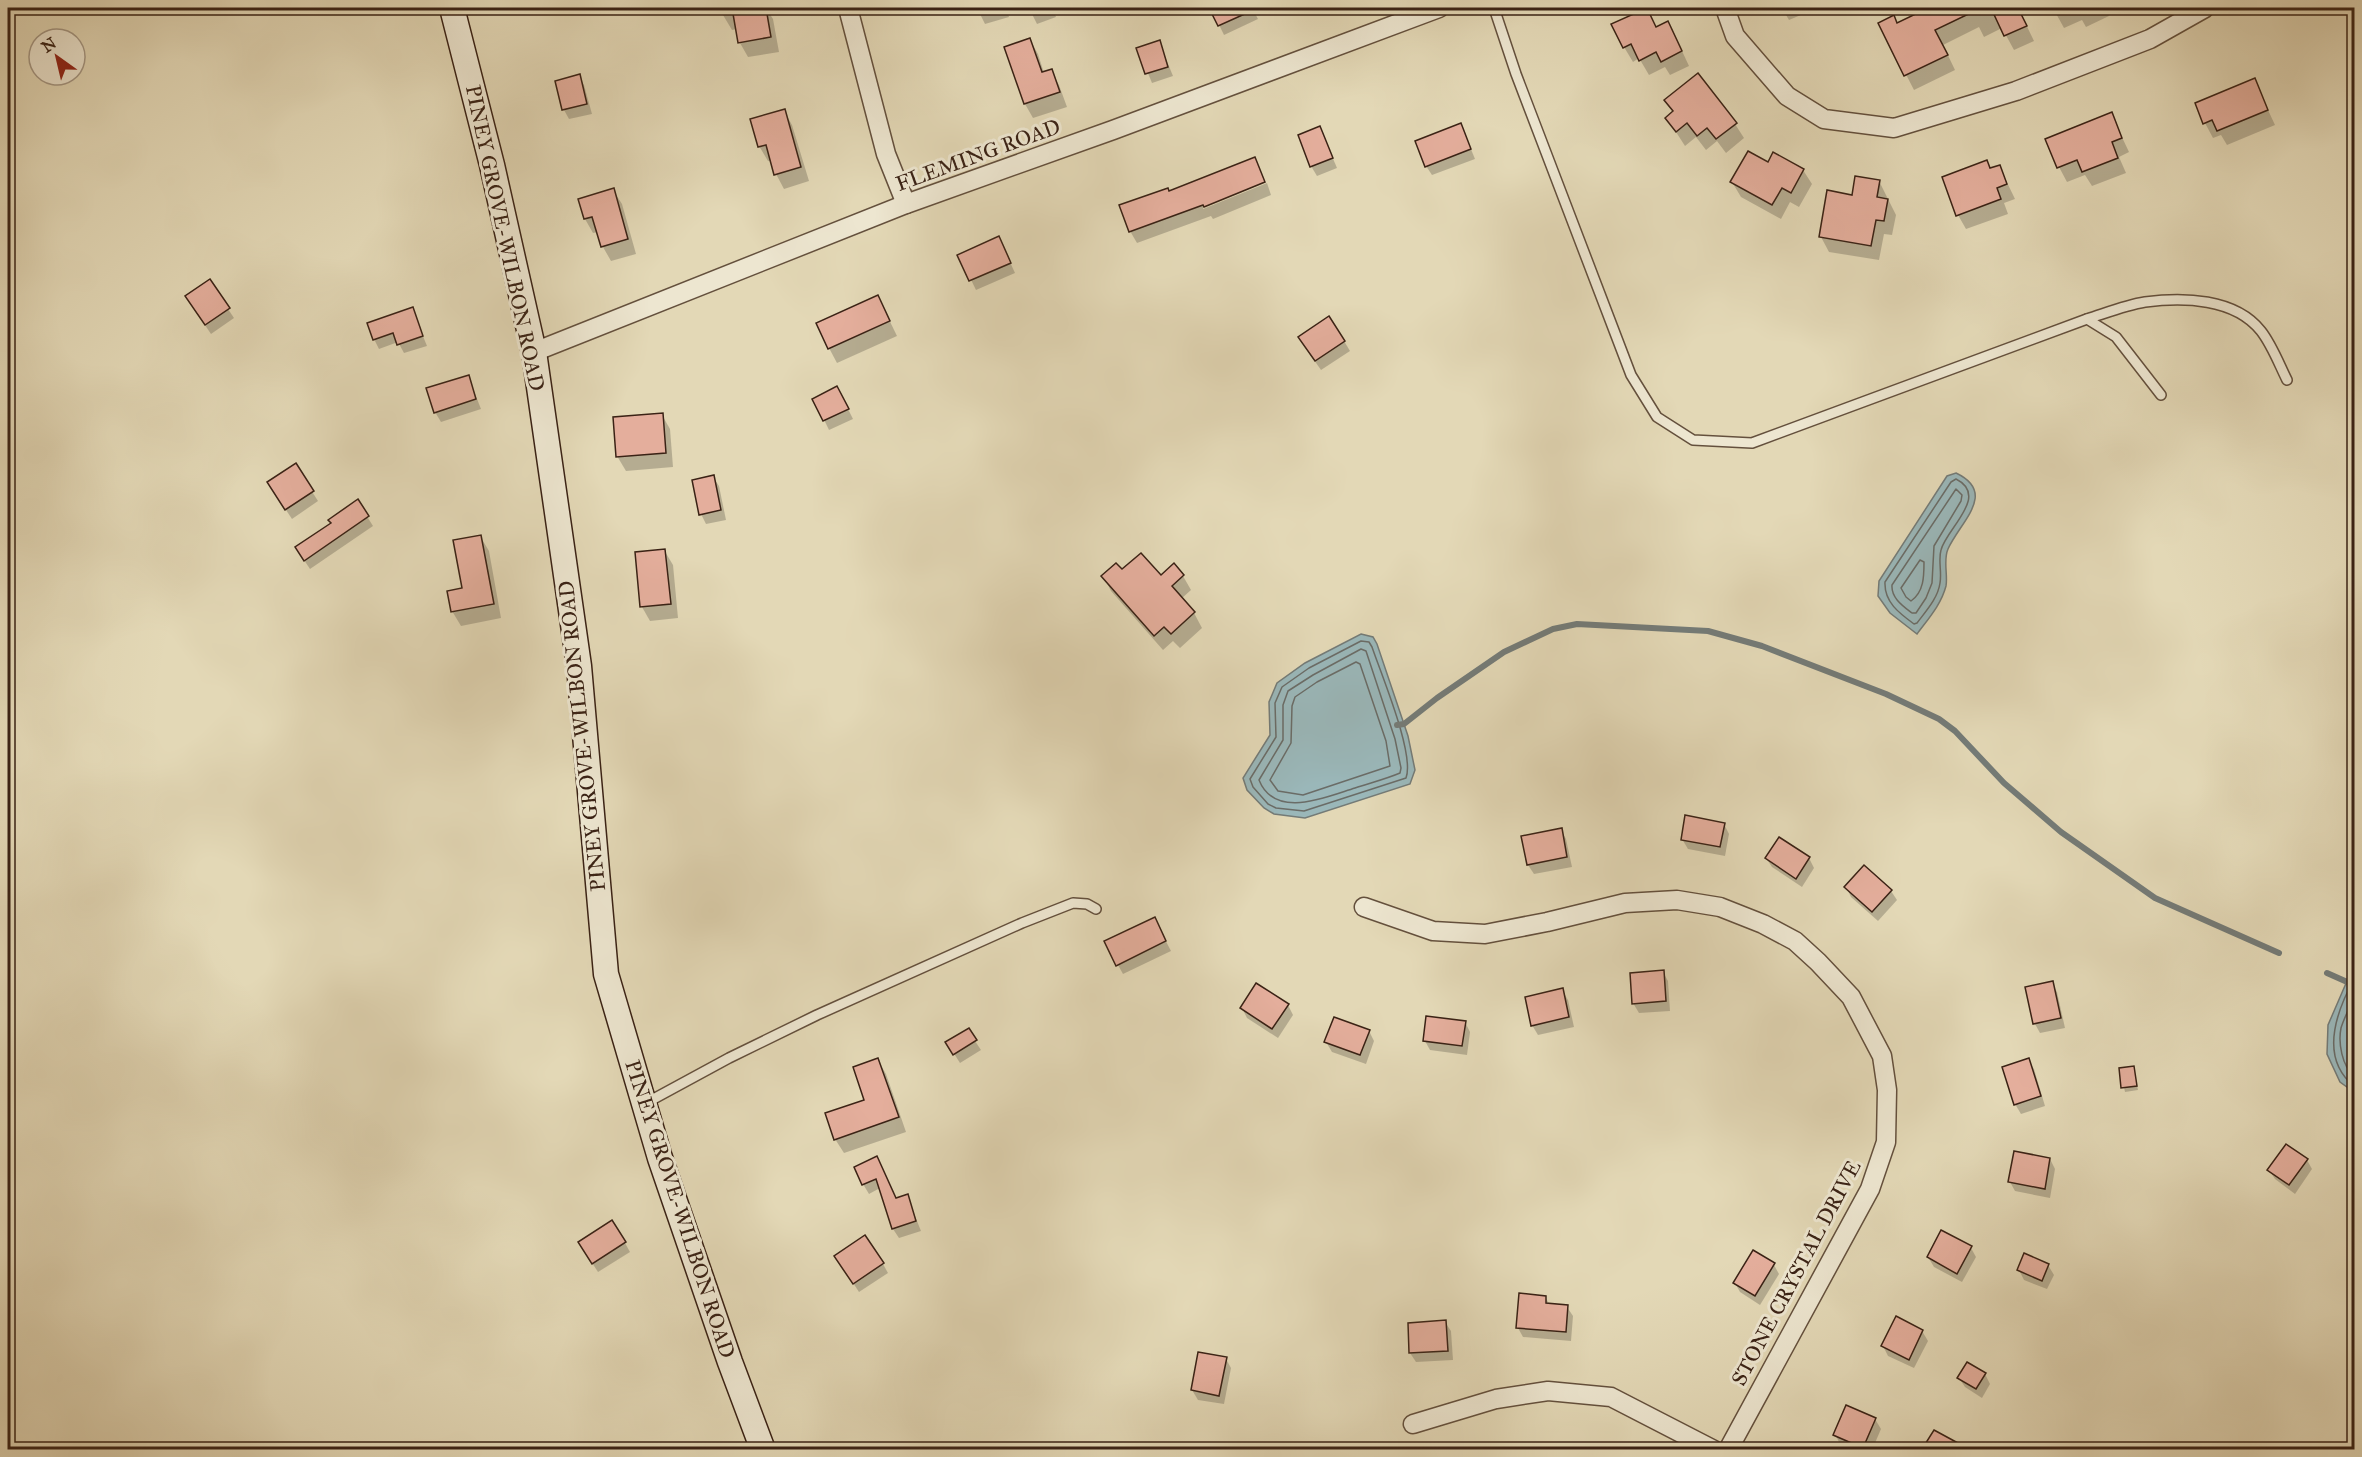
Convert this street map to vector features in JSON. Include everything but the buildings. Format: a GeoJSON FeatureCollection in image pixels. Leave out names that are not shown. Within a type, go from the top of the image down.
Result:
{"type":"FeatureCollection","features":[{"type":"Feature","properties":{"kind":"street","name":"PINEY GROVE-WILBON ROAD"},"geometry":{"type":"LineString","coordinates":[[452,8],[492,165],[534,352],[579,666],[606,974],[660,1158],[730,1362],[763,1449]]}},
{"type":"Feature","properties":{"kind":"street"},"geometry":{"type":"LineString","coordinates":[[848,8],[886,154],[906,204]]}},
{"type":"Feature","properties":{"kind":"street","name":"FLEMING ROAD"},"geometry":{"type":"LineString","coordinates":[[534,352],[906,204],[1113,130],[1439,8]]}},
{"type":"Feature","properties":{"kind":"street"},"geometry":{"type":"LineString","coordinates":[[1725,8],[1735,36],[1787,96],[1824,118],[1894,128],[2016,91],[2150,39],[2205,8]]}},
{"type":"Feature","properties":{"kind":"street","name":"STONE CRYSTAL DRIVE"},"geometry":{"type":"LineString","coordinates":[[1364,907],[1432,931],[1485,934],[1625,903],[1677,900],[1720,907],[1763,924],[1795,941],[1851,998],[1882,1056],[1887,1090],[1886,1142],[1870,1189],[1728,1449]]}},
{"type":"Feature","properties":{"kind":"street"},"geometry":{"type":"LineString","coordinates":[[1413,1424],[1496,1399],[1548,1392],[1611,1397],[1714,1449]]}},
{"type":"Feature","properties":{"kind":"lane"},"geometry":{"type":"LineString","coordinates":[[1494,8],[1519,81],[1631,375],[1657,417],[1694,440],[1752,442],[2087,318],[2143,302],[2190,301],[2223,306],[2248,318],[2261,331],[2287,380]]}},
{"type":"Feature","properties":{"kind":"lane"},"geometry":{"type":"LineString","coordinates":[[2087,318],[2116,337],[2161,395]]}},
{"type":"Feature","properties":{"kind":"lane"},"geometry":{"type":"LineString","coordinates":[[644,1104],[729,1058],[817,1015],[1022,923],[1073,903],[1087,904],[1096,909]]}},
{"type":"Feature","properties":{"kind":"water"},"geometry":{"type":"Polygon","coordinates":[[[1956,473],[1968,481],[1974,490],[1975,499],[1967,518],[1948,549],[1944,593],[1934,612],[1917,634],[1890,613],[1878,596],[1879,581],[1947,476],[1956,473]]]}},
{"type":"Feature","properties":{"kind":"water"},"geometry":{"type":"Polygon","coordinates":[[[1361,634],[1373,637],[1377,644],[1408,736],[1415,770],[1410,784],[1305,818],[1274,814],[1264,808],[1247,790],[1243,778],[1270,735],[1269,702],[1277,683],[1305,663],[1361,634]]]}},
{"type":"Feature","properties":{"kind":"water"},"geometry":{"type":"Polygon","coordinates":[[[2354,968],[2354,1092],[2340,1082],[2327,1054],[2328,1025],[2354,968]]]}},
{"type":"Feature","properties":{"kind":"waterway"},"geometry":{"type":"LineString","coordinates":[[1397,725],[1404,724],[1437,698],[1504,652],[1553,629],[1577,624],[1708,631],[1762,646],[1886,694],[1939,719],[1955,731],[2004,783],[2061,832],[2155,898],[2279,953]]}},
{"type":"Feature","properties":{"kind":"waterway"},"geometry":{"type":"LineString","coordinates":[[2327,973],[2354,985]]}}]}
